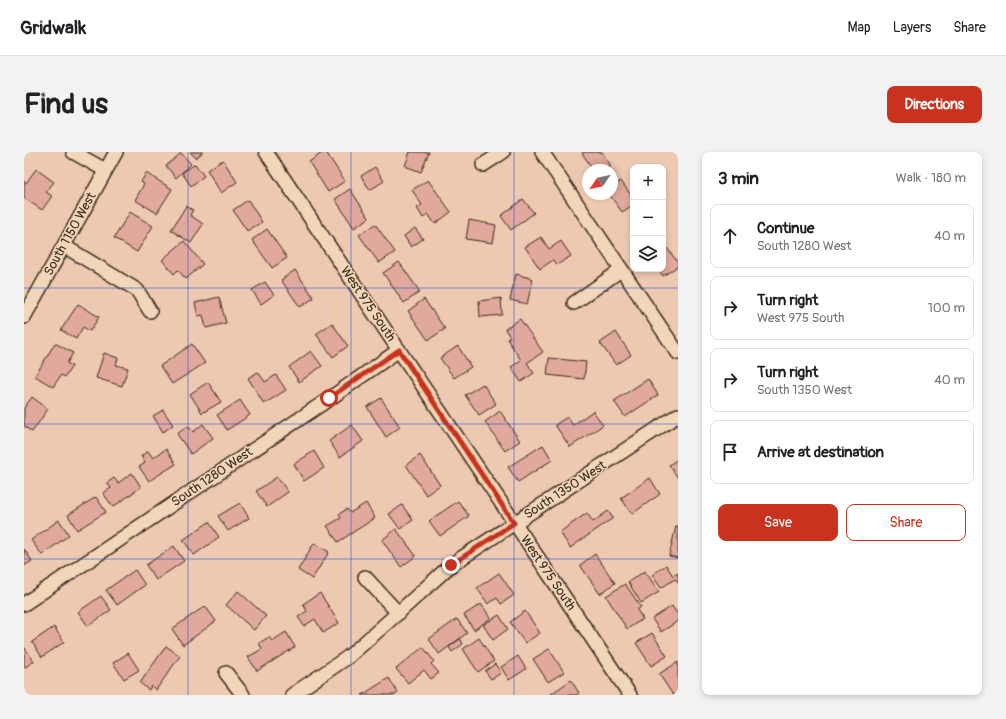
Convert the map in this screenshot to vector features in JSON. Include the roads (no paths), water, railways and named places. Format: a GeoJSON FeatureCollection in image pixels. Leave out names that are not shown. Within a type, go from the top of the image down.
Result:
{"type":"FeatureCollection","features":[{"type":"Feature","properties":{"kind":"street"},"geometry":{"type":"LineString","coordinates":[[73,152],[105,170]]}},
{"type":"Feature","properties":{"kind":"street","name":"South 1150 West"},"geometry":{"type":"LineString","coordinates":[[24,317],[116,152]]}},
{"type":"Feature","properties":{"kind":"street","name":"West 975 South"},"geometry":{"type":"LineString","coordinates":[[266,152],[630,695]]}},
{"type":"Feature","properties":{"kind":"street"},"geometry":{"type":"LineString","coordinates":[[483,166],[503,152]]}},
{"type":"Feature","properties":{"kind":"street"},"geometry":{"type":"LineString","coordinates":[[542,152],[678,353]]}},
{"type":"Feature","properties":{"kind":"street"},"geometry":{"type":"LineString","coordinates":[[64,246],[137,290],[150,311]]}},
{"type":"Feature","properties":{"kind":"street"},"geometry":{"type":"LineString","coordinates":[[574,303],[621,270]]}},
{"type":"Feature","properties":{"kind":"street","name":"South 1280 West"},"geometry":{"type":"LineString","coordinates":[[24,604],[399,350]]}},
{"type":"Feature","properties":{"kind":"street","name":"South 1350 West"},"geometry":{"type":"LineString","coordinates":[[292,695],[348,657],[451,565],[678,415]]}},
{"type":"Feature","properties":{"kind":"street"},"geometry":{"type":"LineString","coordinates":[[365,577],[398,613]]}},
{"type":"Feature","properties":{"kind":"street"},"geometry":{"type":"LineString","coordinates":[[226,673],[243,695]]}}]}
